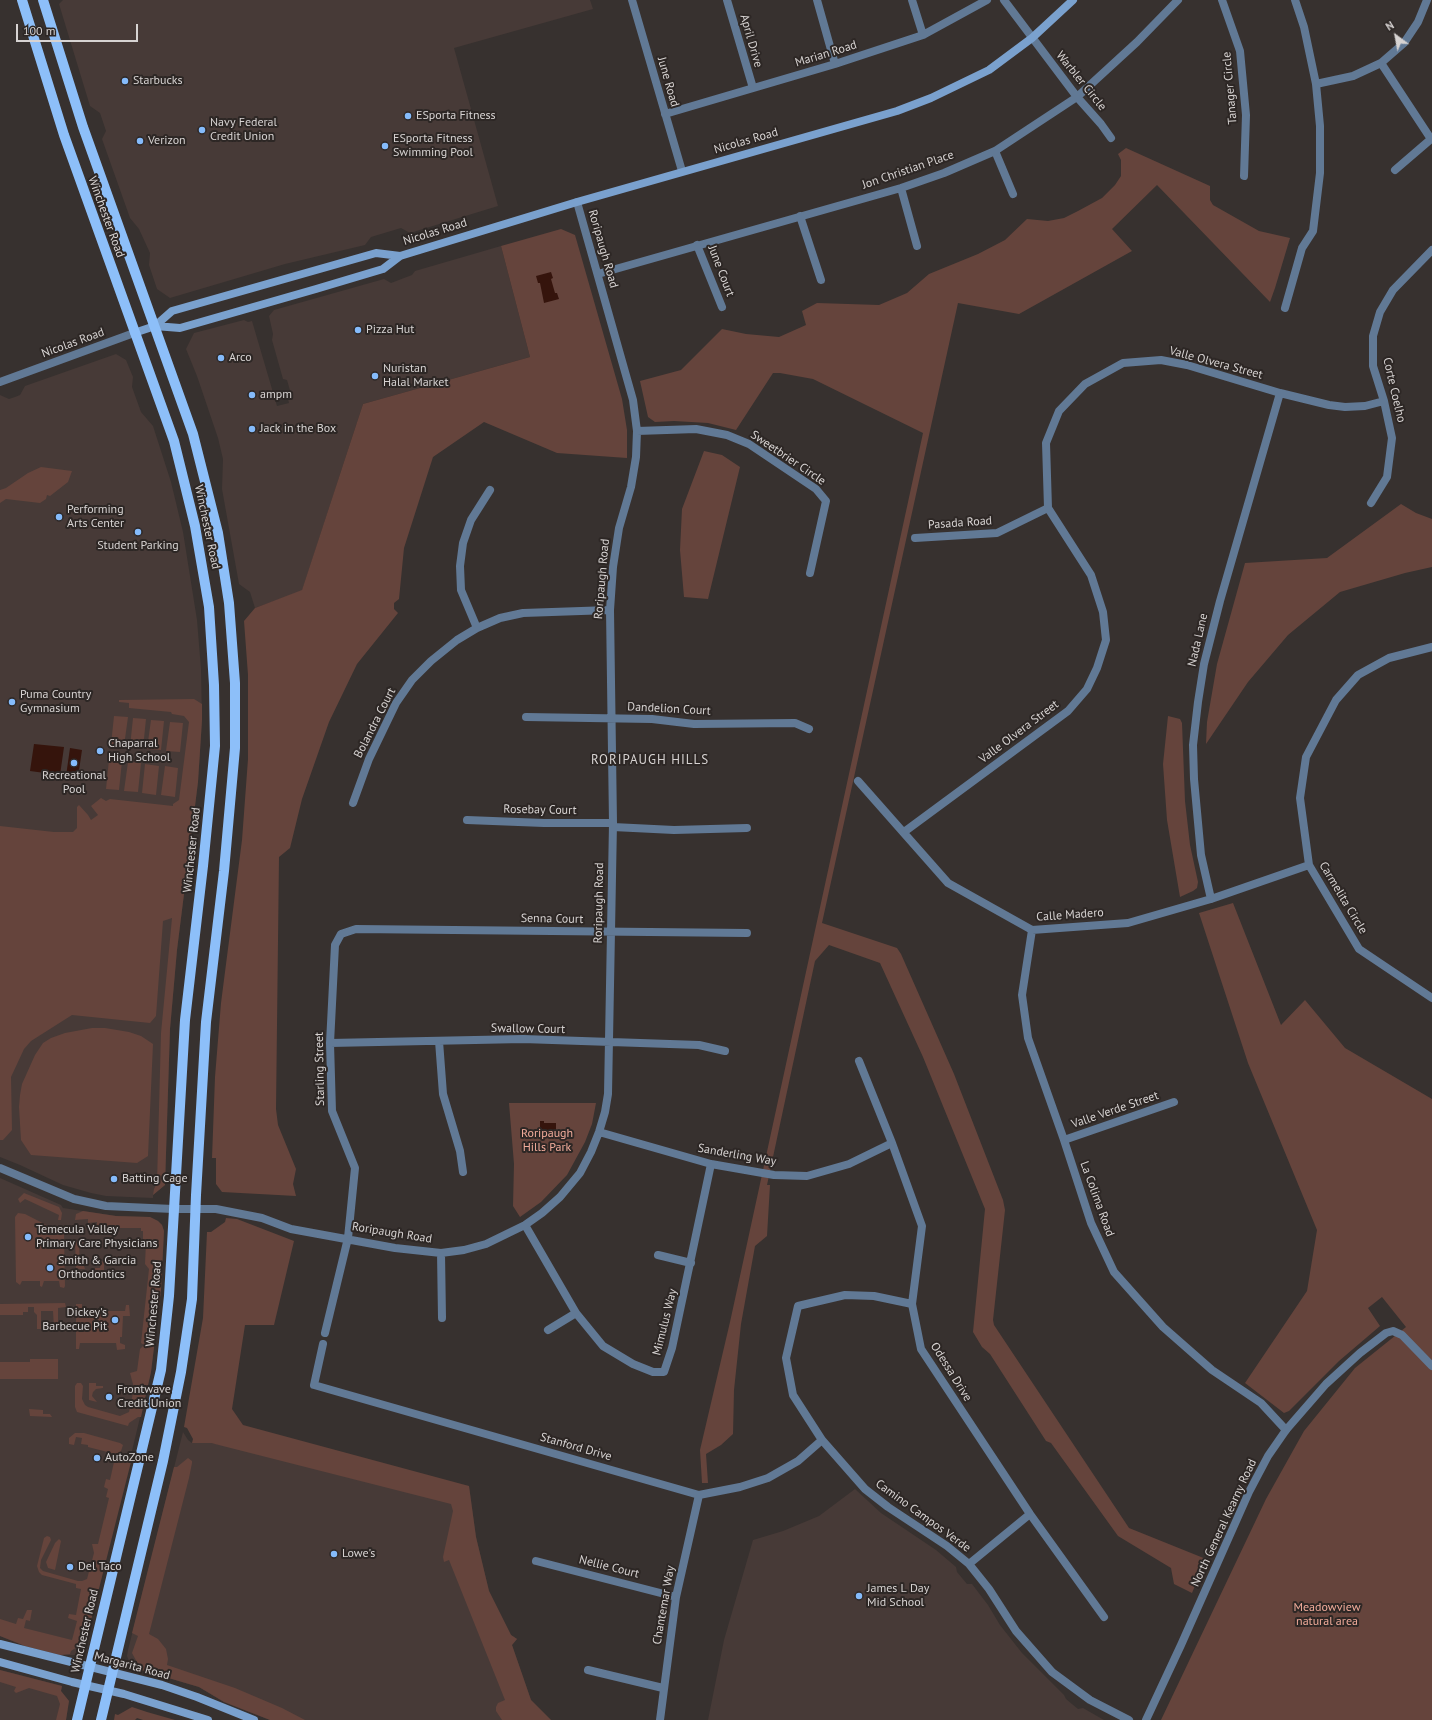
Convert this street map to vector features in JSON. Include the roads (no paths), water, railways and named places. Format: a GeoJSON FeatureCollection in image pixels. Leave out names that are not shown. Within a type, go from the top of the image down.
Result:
{"type":"FeatureCollection","features":[{"type":"Feature","properties":{"kind":"main road","name":"Winchester Road"},"geometry":{"type":"LineString","coordinates":[[22,0],[64,135],[174,441],[195,526],[209,607],[214,685],[215,746],[185,1020],[169,1296],[161,1370],[77,1720]]}},
{"type":"Feature","properties":{"kind":"main road","name":"Winchester Road"},"geometry":{"type":"LineString","coordinates":[[43,0],[83,127],[193,434],[213,510],[229,603],[235,683],[235,748],[224,871],[206,1022],[192,1299],[182,1365],[161,1468],[101,1720]]}},
{"type":"Feature","properties":{"kind":"main road","name":"Nicolas Road"},"geometry":{"type":"LineString","coordinates":[[134,333],[155,326],[180,328],[383,269],[400,256],[682,171],[897,111],[931,98],[989,70],[1032,38],[1074,0]]}},
{"type":"Feature","properties":{"kind":"main road","name":"Nicolas Road"},"geometry":{"type":"LineString","coordinates":[[155,326],[170,311],[376,253],[400,256]]}},
{"type":"Feature","properties":{"kind":"main road","name":"Margarita Road"},"geometry":{"type":"LineString","coordinates":[[0,1644],[162,1685],[254,1720]]}},
{"type":"Feature","properties":{"kind":"main road"},"geometry":{"type":"LineString","coordinates":[[0,1662],[184,1712],[208,1720]]}},
{"type":"Feature","properties":{"kind":"street","name":"June Road"},"geometry":{"type":"LineString","coordinates":[[632,0],[682,171]]}},
{"type":"Feature","properties":{"kind":"street","name":"April Drive"},"geometry":{"type":"LineString","coordinates":[[727,0],[752,88]]}},
{"type":"Feature","properties":{"kind":"street"},"geometry":{"type":"LineString","coordinates":[[817,0],[835,64]]}},
{"type":"Feature","properties":{"kind":"street"},"geometry":{"type":"LineString","coordinates":[[912,0],[923,35]]}},
{"type":"Feature","properties":{"kind":"street","name":"Marian Road"},"geometry":{"type":"LineString","coordinates":[[665,114],[835,64],[923,35],[987,0]]}},
{"type":"Feature","properties":{"kind":"street","name":"Warbler Circle"},"geometry":{"type":"LineString","coordinates":[[1004,0],[1077,97],[1101,124],[1111,138]]}},
{"type":"Feature","properties":{"kind":"street","name":"Jon Christian Place"},"geometry":{"type":"LineString","coordinates":[[598,274],[901,188],[944,173],[995,151],[1077,97],[1178,0]]}},
{"type":"Feature","properties":{"kind":"street","name":"Tanager Circle"},"geometry":{"type":"LineString","coordinates":[[1222,0],[1240,51],[1246,115],[1244,176]]}},
{"type":"Feature","properties":{"kind":"street"},"geometry":{"type":"LineString","coordinates":[[1285,308],[1302,248],[1313,231],[1320,173],[1320,126],[1316,84],[1304,27],[1295,0]]}},
{"type":"Feature","properties":{"kind":"street"},"geometry":{"type":"LineString","coordinates":[[1316,84],[1353,76],[1381,63],[1404,43],[1418,22],[1427,0]]}},
{"type":"Feature","properties":{"kind":"street"},"geometry":{"type":"LineString","coordinates":[[1381,63],[1432,139],[1395,170]]}},
{"type":"Feature","properties":{"kind":"street"},"geometry":{"type":"LineString","coordinates":[[995,151],[1013,194]]}},
{"type":"Feature","properties":{"kind":"street"},"geometry":{"type":"LineString","coordinates":[[901,188],[917,246]]}},
{"type":"Feature","properties":{"kind":"street","name":"Roripaugh Road"},"geometry":{"type":"LineString","coordinates":[[0,1168],[74,1199],[106,1206],[216,1209],[262,1218],[291,1229],[348,1238],[395,1248],[441,1252],[464,1250],[486,1244],[524,1225],[542,1213],[569,1188],[582,1168],[599,1132],[606,1112],[608,1094],[613,825],[610,610],[613,567],[619,528],[631,487],[636,457],[637,431],[633,400],[577,202]]}},
{"type":"Feature","properties":{"kind":"street"},"geometry":{"type":"LineString","coordinates":[[800,216],[821,280]]}},
{"type":"Feature","properties":{"kind":"street","name":"June Court"},"geometry":{"type":"LineString","coordinates":[[697,245],[722,307]]}},
{"type":"Feature","properties":{"kind":"street","name":"Corte Coelho"},"geometry":{"type":"LineString","coordinates":[[1371,503],[1387,477],[1392,438],[1384,400],[1373,366],[1373,336],[1380,312],[1393,290],[1432,250]]}},
{"type":"Feature","properties":{"kind":"street","name":"Nicolas Road"},"geometry":{"type":"LineString","coordinates":[[0,382],[134,333]]}},
{"type":"Feature","properties":{"kind":"street","name":"Valle Olvera Street"},"geometry":{"type":"LineString","coordinates":[[904,832],[1068,711],[1087,689],[1097,668],[1106,640],[1103,612],[1092,575],[1048,508],[1046,443],[1059,411],[1085,384],[1123,363],[1161,360],[1187,365],[1280,393],[1345,407],[1365,406],[1384,400]]}},
{"type":"Feature","properties":{"kind":"street","name":"Nada Lane"},"geometry":{"type":"LineString","coordinates":[[1211,899],[1200,855],[1194,779],[1193,745],[1198,702],[1204,664],[1220,601],[1280,393]]}},
{"type":"Feature","properties":{"kind":"street","name":"Sweetbrier Circle"},"geometry":{"type":"LineString","coordinates":[[637,431],[696,429],[727,435],[749,444],[816,489],[826,501],[810,573]]}},
{"type":"Feature","properties":{"kind":"street"},"geometry":{"type":"LineString","coordinates":[[478,628],[461,590],[460,566],[463,543],[471,520],[490,490]]}},
{"type":"Feature","properties":{"kind":"street","name":"Pasada Road"},"geometry":{"type":"LineString","coordinates":[[915,538],[996,533],[1048,508]]}},
{"type":"Feature","properties":{"kind":"street","name":"Bolandra Court"},"geometry":{"type":"LineString","coordinates":[[353,803],[369,759],[396,703],[412,680],[431,661],[457,640],[500,618],[523,613],[610,610]]}},
{"type":"Feature","properties":{"kind":"street","name":"Carmelita Circle"},"geometry":{"type":"LineString","coordinates":[[1432,647],[1389,658],[1358,676],[1336,700],[1306,757],[1300,798],[1309,864],[1359,949],[1432,998]]}},
{"type":"Feature","properties":{"kind":"street","name":"Dandelion Court"},"geometry":{"type":"LineString","coordinates":[[526,717],[652,719],[694,724],[796,723],[809,729]]}},
{"type":"Feature","properties":{"kind":"street","name":"Calle Madero"},"geometry":{"type":"LineString","coordinates":[[858,781],[948,883],[1032,930],[1128,923],[1211,899],[1309,864]]}},
{"type":"Feature","properties":{"kind":"street","name":"Rosebay Court"},"geometry":{"type":"LineString","coordinates":[[467,820],[613,825],[674,830],[747,828]]}},
{"type":"Feature","properties":{"kind":"street","name":"Senna Court"},"geometry":{"type":"LineString","coordinates":[[356,929],[748,933]]}},
{"type":"Feature","properties":{"kind":"street","name":"Starling Street"},"geometry":{"type":"LineString","coordinates":[[325,1333],[348,1238],[355,1168],[332,1111],[330,1043],[335,945],[341,934],[356,929]]}},
{"type":"Feature","properties":{"kind":"street","name":"La Colima Road"},"geometry":{"type":"LineString","coordinates":[[1032,930],[1022,995],[1028,1038],[1064,1140],[1090,1223],[1114,1272],[1164,1327],[1212,1370],[1261,1403],[1286,1430]]}},
{"type":"Feature","properties":{"kind":"street","name":"Swallow Court"},"geometry":{"type":"LineString","coordinates":[[330,1043],[522,1040],[699,1045],[725,1051]]}},
{"type":"Feature","properties":{"kind":"street"},"geometry":{"type":"LineString","coordinates":[[439,1041],[443,1094],[460,1151],[463,1172]]}},
{"type":"Feature","properties":{"kind":"street","name":"Odessa Drive"},"geometry":{"type":"LineString","coordinates":[[859,1061],[892,1143],[922,1226],[912,1304],[921,1349],[1030,1514],[1104,1617]]}},
{"type":"Feature","properties":{"kind":"street","name":"Valle Verde Street"},"geometry":{"type":"LineString","coordinates":[[1064,1140],[1174,1102]]}},
{"type":"Feature","properties":{"kind":"street","name":"Sanderling Way"},"geometry":{"type":"LineString","coordinates":[[599,1132],[711,1164],[770,1174],[807,1176],[849,1164],[892,1143]]}},
{"type":"Feature","properties":{"kind":"street","name":"Mimulus Way"},"geometry":{"type":"LineString","coordinates":[[524,1225],[576,1313],[604,1346],[633,1364],[653,1372],[664,1372],[672,1348],[711,1164]]}},
{"type":"Feature","properties":{"kind":"street"},"geometry":{"type":"LineString","coordinates":[[441,1252],[442,1318]]}},
{"type":"Feature","properties":{"kind":"street"},"geometry":{"type":"LineString","coordinates":[[658,1255],[691,1263]]}},
{"type":"Feature","properties":{"kind":"street","name":"Camino Campos Verde"},"geometry":{"type":"LineString","coordinates":[[912,1304],[874,1296],[845,1295],[798,1306],[786,1358],[793,1395],[822,1440],[865,1489],[888,1508],[947,1546],[969,1564],[989,1589],[1016,1631],[1052,1672],[1090,1700],[1129,1720]]}},
{"type":"Feature","properties":{"kind":"street"},"geometry":{"type":"LineString","coordinates":[[548,1330],[576,1313]]}},
{"type":"Feature","properties":{"kind":"street","name":"North General Kearny Road"},"geometry":{"type":"LineString","coordinates":[[1146,1720],[1249,1492],[1268,1456],[1286,1430],[1326,1384],[1360,1353],[1386,1333],[1393,1331],[1402,1335],[1432,1366]]}},
{"type":"Feature","properties":{"kind":"street","name":"Stanford Drive"},"geometry":{"type":"LineString","coordinates":[[323,1344],[314,1385],[699,1495],[740,1487],[768,1478],[798,1462],[822,1440]]}},
{"type":"Feature","properties":{"kind":"street","name":"Chantemar Way"},"geometry":{"type":"LineString","coordinates":[[660,1720],[676,1597],[699,1495]]}},
{"type":"Feature","properties":{"kind":"street"},"geometry":{"type":"LineString","coordinates":[[969,1564],[1030,1514]]}},
{"type":"Feature","properties":{"kind":"street","name":"Nellie Court"},"geometry":{"type":"LineString","coordinates":[[536,1561],[676,1597]]}},
{"type":"Feature","properties":{"kind":"street"},"geometry":{"type":"LineString","coordinates":[[588,1670],[663,1688]]}},
{"type":"Feature","properties":{"kind":"place","name":"Starbucks"},"geometry":{"type":"Point","coordinates":[125,81]}},
{"type":"Feature","properties":{"kind":"place","name":"ESporta Fitness"},"geometry":{"type":"Point","coordinates":[408,116]}},
{"type":"Feature","properties":{"kind":"place","name":"Navy Federal Credit Union"},"geometry":{"type":"Point","coordinates":[202,130]}},
{"type":"Feature","properties":{"kind":"place","name":"Verizon"},"geometry":{"type":"Point","coordinates":[140,141]}},
{"type":"Feature","properties":{"kind":"place","name":"ESporta Fitness Swimming Pool"},"geometry":{"type":"Point","coordinates":[385,146]}},
{"type":"Feature","properties":{"kind":"place","name":"Pizza Hut"},"geometry":{"type":"Point","coordinates":[358,330]}},
{"type":"Feature","properties":{"kind":"place","name":"Arco"},"geometry":{"type":"Point","coordinates":[221,358]}},
{"type":"Feature","properties":{"kind":"place","name":"Nuristan Halal Market"},"geometry":{"type":"Point","coordinates":[375,376]}},
{"type":"Feature","properties":{"kind":"place","name":"ampm"},"geometry":{"type":"Point","coordinates":[252,395]}},
{"type":"Feature","properties":{"kind":"place","name":"Jack in the Box"},"geometry":{"type":"Point","coordinates":[252,429]}},
{"type":"Feature","properties":{"kind":"place","name":"Performing Arts Center"},"geometry":{"type":"Point","coordinates":[59,517]}},
{"type":"Feature","properties":{"kind":"place","name":"Student Parking"},"geometry":{"type":"Point","coordinates":[138,532]}},
{"type":"Feature","properties":{"kind":"place","name":"Puma Country Gymnasium"},"geometry":{"type":"Point","coordinates":[12,702]}},
{"type":"Feature","properties":{"kind":"place","name":"Chaparral High School"},"geometry":{"type":"Point","coordinates":[100,751]}},
{"type":"Feature","properties":{"kind":"place","name":"Recreational Pool"},"geometry":{"type":"Point","coordinates":[74,763]}},
{"type":"Feature","properties":{"kind":"place","name":"Batting Cage"},"geometry":{"type":"Point","coordinates":[114,1179]}},
{"type":"Feature","properties":{"kind":"place","name":"Temecula Valley Primary Care Physicians"},"geometry":{"type":"Point","coordinates":[28,1237]}},
{"type":"Feature","properties":{"kind":"place","name":"Smith & Garcia Orthodontics"},"geometry":{"type":"Point","coordinates":[50,1268]}},
{"type":"Feature","properties":{"kind":"place","name":"Dickey's Barbecue Pit"},"geometry":{"type":"Point","coordinates":[115,1320]}},
{"type":"Feature","properties":{"kind":"place","name":"Frontwave Credit Union"},"geometry":{"type":"Point","coordinates":[109,1397]}},
{"type":"Feature","properties":{"kind":"place","name":"AutoZone"},"geometry":{"type":"Point","coordinates":[97,1458]}},
{"type":"Feature","properties":{"kind":"place","name":"Lowe's"},"geometry":{"type":"Point","coordinates":[334,1554]}},
{"type":"Feature","properties":{"kind":"place","name":"Del Taco"},"geometry":{"type":"Point","coordinates":[70,1567]}},
{"type":"Feature","properties":{"kind":"place","name":"James L Day Mid School"},"geometry":{"type":"Point","coordinates":[859,1596]}},
{"type":"Feature","properties":{"kind":"district","name":"RORIPAUGH HILLS"},"geometry":{"type":"Point","coordinates":[650,760]}},
{"type":"Feature","properties":{"kind":"park label","name":"Roripaugh Hills Park"},"geometry":{"type":"Point","coordinates":[547,1141]}},
{"type":"Feature","properties":{"kind":"park label","name":"Meadowview natural area"},"geometry":{"type":"Point","coordinates":[1327,1615]}}]}
